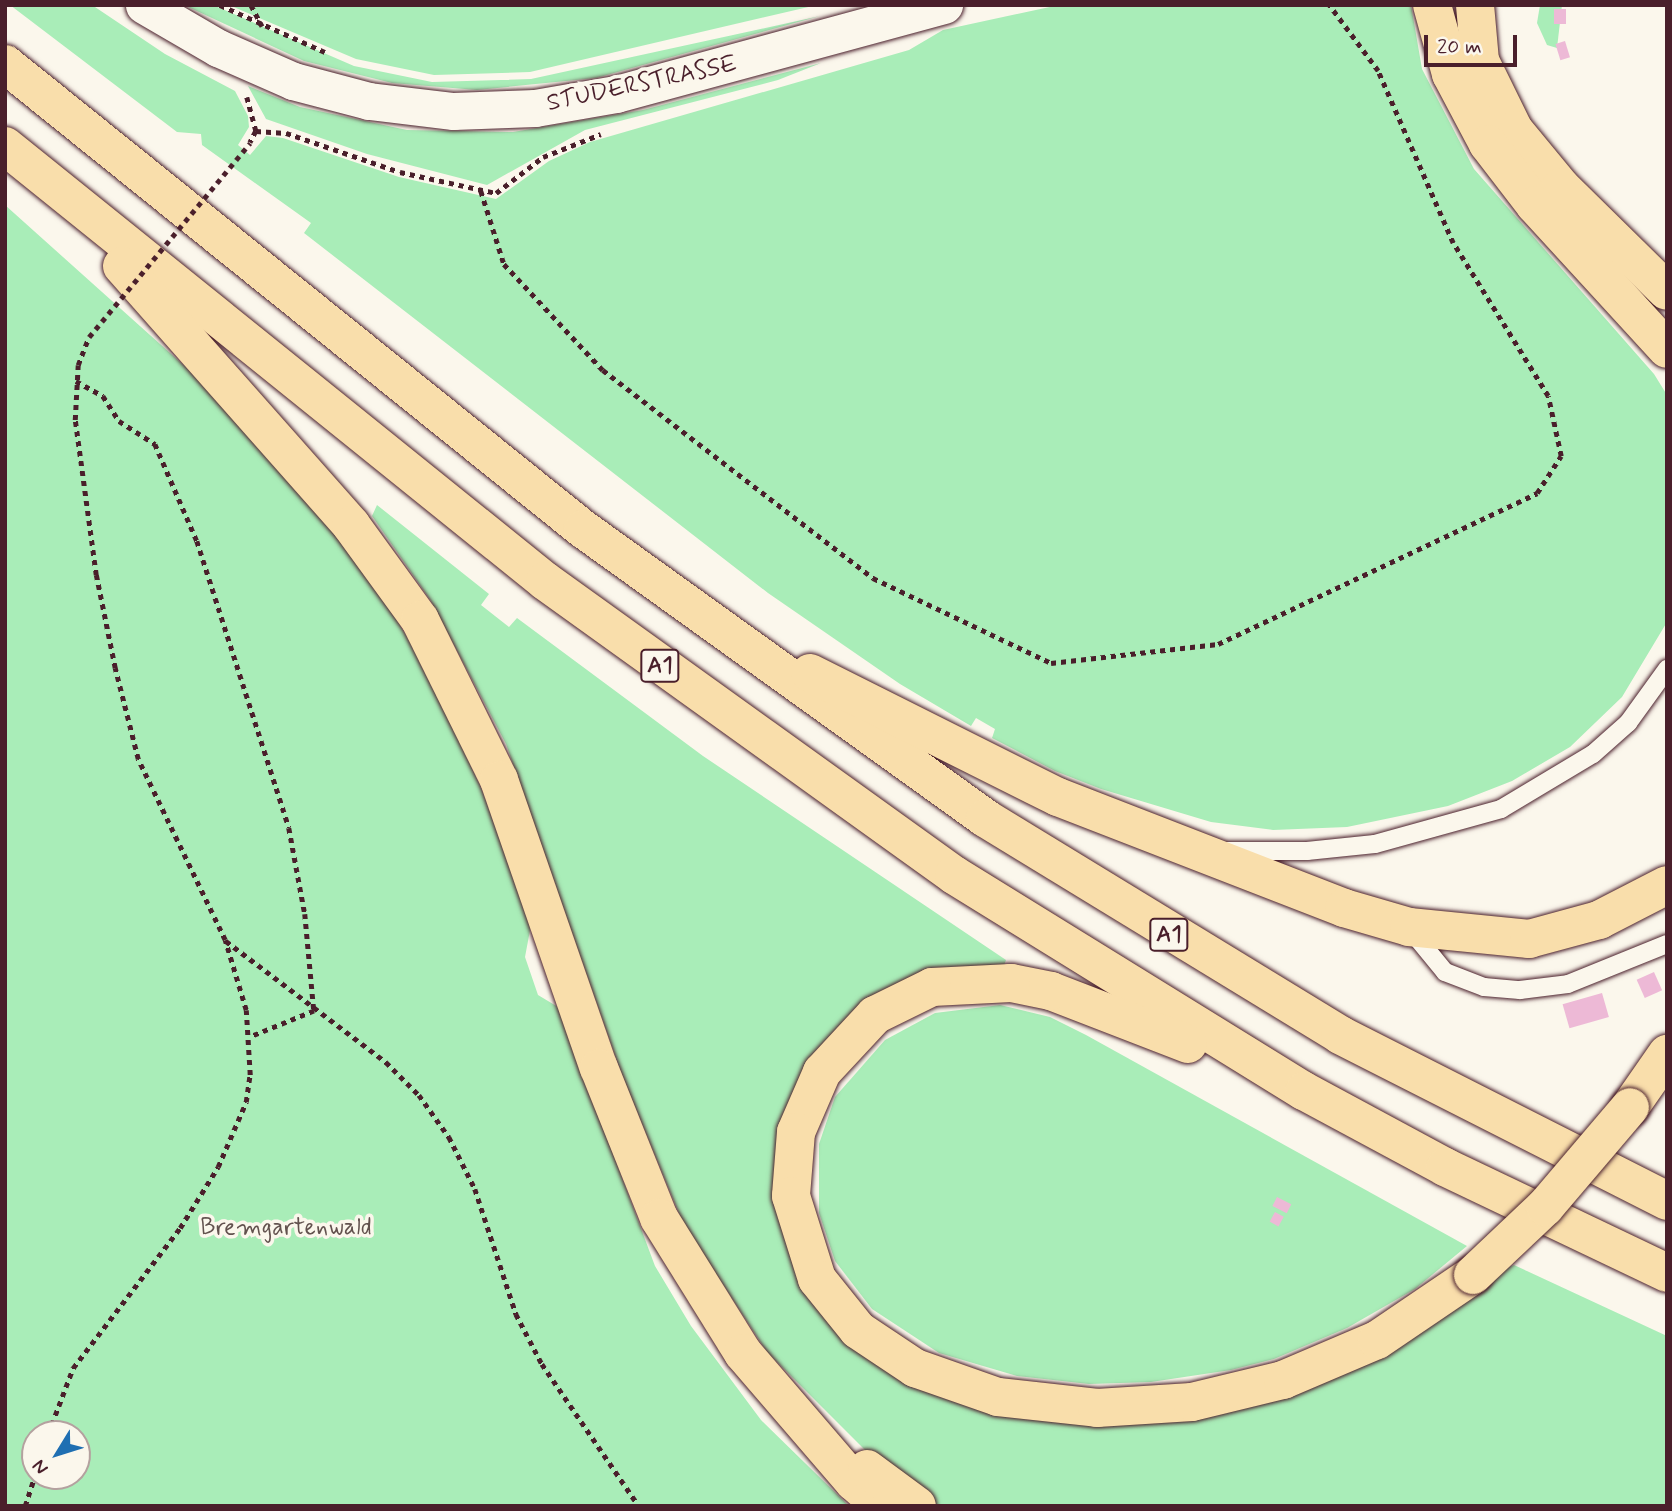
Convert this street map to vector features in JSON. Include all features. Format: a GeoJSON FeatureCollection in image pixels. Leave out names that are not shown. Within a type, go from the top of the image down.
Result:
{"type":"FeatureCollection","features":[{"type":"Feature","properties":{"kind":"highway"},"geometry":{"type":"LineString","coordinates":[[1432,5],[1451,74],[1488,144],[1535,205],[1664,350]]}},
{"type":"Feature","properties":{"kind":"highway"},"geometry":{"type":"LineString","coordinates":[[1475,5],[1480,61],[1514,130],[1561,187],[1667,291]]}},
{"type":"Feature","properties":{"kind":"highway","name":"A1"},"geometry":{"type":"LineString","coordinates":[[5,64],[361,354],[702,617],[985,818],[1226,970],[1473,1107],[1667,1200]]}},
{"type":"Feature","properties":{"kind":"highway","name":"A1"},"geometry":{"type":"LineString","coordinates":[[5,146],[460,515],[770,747],[1089,963],[1304,1091],[1445,1167],[1667,1273]]}},
{"type":"Feature","properties":{"kind":"highway"},"geometry":{"type":"LineString","coordinates":[[55,187],[351,525],[420,620],[499,780],[603,1080],[659,1218],[711,1308],[854,1482],[882,1506]]}},
{"type":"Feature","properties":{"kind":"highway"},"geometry":{"type":"LineString","coordinates":[[702,617],[1014,777],[1195,850],[1409,927],[1529,939],[1563,932],[1667,885]]}},
{"type":"Feature","properties":{"kind":"highway"},"geometry":{"type":"LineString","coordinates":[[1478,934],[1592,903],[1667,862]]}},
{"type":"Feature","properties":{"kind":"highway"},"geometry":{"type":"LineString","coordinates":[[1304,1091],[1051,991],[969,981],[933,987],[875,1015],[822,1072],[796,1132],[791,1185],[796,1223],[829,1295],[885,1350],[953,1384],[1044,1405],[1192,1402],[1283,1380],[1377,1340],[1473,1275],[1545,1207],[1630,1107],[1667,1054]]}},
{"type":"Feature","properties":{"kind":"highway"},"geometry":{"type":"LineString","coordinates":[[803,1422],[917,1506]]}},
{"type":"Feature","properties":{"kind":"street","name":"STUDERSTRASSE"},"geometry":{"type":"LineString","coordinates":[[144,5],[218,48],[293,81],[369,101],[453,111],[535,108],[616,94],[944,5]]}},
{"type":"Feature","properties":{"kind":"lane"},"geometry":{"type":"LineString","coordinates":[[1195,850],[1351,848],[1433,832],[1501,809],[1593,754],[1628,723],[1667,669]]}},
{"type":"Feature","properties":{"kind":"lane"},"geometry":{"type":"LineString","coordinates":[[1409,927],[1445,972],[1484,987],[1520,990],[1568,984],[1667,944]]}},
{"type":"Feature","properties":{"kind":"path"},"geometry":{"type":"LineString","coordinates":[[220,5],[330,54]]}},
{"type":"Feature","properties":{"kind":"path"},"geometry":{"type":"LineString","coordinates":[[251,5],[262,26]]}},
{"type":"Feature","properties":{"kind":"path"},"geometry":{"type":"LineString","coordinates":[[481,191],[504,264],[603,370],[873,578],[1051,663],[1218,644],[1536,493],[1561,456],[1548,396],[1453,243],[1378,71],[1329,5]]}},
{"type":"Feature","properties":{"kind":"path"},"geometry":{"type":"LineString","coordinates":[[53,1420],[73,1368],[180,1228],[218,1167],[246,1102],[250,1037],[225,940],[138,759],[96,576],[75,420],[76,381],[89,337],[250,143],[256,131],[251,104],[237,87]]}},
{"type":"Feature","properties":{"kind":"path"},"geometry":{"type":"LineString","coordinates":[[76,381],[103,396],[119,421],[155,444],[197,541],[289,828],[305,914],[314,1012]]}},
{"type":"Feature","properties":{"kind":"path"},"geometry":{"type":"LineString","coordinates":[[225,940],[314,1012],[386,1062],[449,1137],[475,1189],[516,1314],[577,1423],[639,1506]]}},
{"type":"Feature","properties":{"kind":"path"},"geometry":{"type":"LineString","coordinates":[[250,1037],[314,1012]]}},
{"type":"Feature","properties":{"kind":"green space"},"geometry":{"type":"Polygon","coordinates":[[[10,5],[92,5],[165,54],[235,91],[248,116],[249,127],[238,145],[250,155],[266,136],[283,138],[399,177],[496,199],[549,161],[590,142],[909,50],[943,30],[1059,5],[1411,5],[1422,69],[1474,169],[1654,374],[1667,395],[1667,622],[1622,697],[1570,747],[1512,781],[1448,806],[1347,827],[1273,830],[1211,822],[1101,789],[1055,771],[992,738],[995,729],[976,718],[971,726],[900,684],[768,593],[304,233],[311,223],[202,145],[201,134],[177,132],[10,5]]]}},
{"type":"Feature","properties":{"kind":"green space"},"geometry":{"type":"Polygon","coordinates":[[[184,5],[213,5],[354,66],[432,82],[531,79],[820,16],[596,78],[477,90],[392,83],[304,61],[184,5]]]}},
{"type":"Feature","properties":{"kind":"green space"},"geometry":{"type":"Polygon","coordinates":[[[229,5],[817,5],[530,72],[434,75],[356,59],[229,5]]]}},
{"type":"Feature","properties":{"kind":"green space"},"geometry":{"type":"Polygon","coordinates":[[[1540,5],[1562,5],[1557,48],[1547,45],[1537,23],[1540,5]]]}},
{"type":"Feature","properties":{"kind":"green space"},"geometry":{"type":"Polygon","coordinates":[[[821,63],[778,80],[585,130],[487,185],[367,154],[266,119],[248,86],[300,107],[407,130],[513,132],[643,110],[821,63]]]}},
{"type":"Feature","properties":{"kind":"green space","name":"Bremgartenwald"},"geometry":{"type":"Polygon","coordinates":[[[5,205],[218,396],[308,497],[393,614],[424,665],[482,790],[531,925],[525,957],[538,995],[558,1007],[655,1266],[691,1326],[761,1420],[849,1506],[5,1506],[5,205]]]}},
{"type":"Feature","properties":{"kind":"green space"},"geometry":{"type":"Polygon","coordinates":[[[377,505],[489,594],[481,605],[509,627],[517,618],[703,756],[1006,960],[1003,968],[922,978],[782,1138],[864,1350],[1160,1417],[1514,1265],[1667,1336],[1667,1506],[939,1506],[876,1461],[767,1352],[683,1223],[622,1075],[506,744],[431,601],[372,516],[377,505]]]}},
{"type":"Feature","properties":{"kind":"green space"},"geometry":{"type":"Polygon","coordinates":[[[1000,1005],[1050,1017],[1086,1035],[1467,1246],[1415,1289],[1347,1328],[1274,1359],[1231,1370],[1151,1382],[1089,1384],[1017,1376],[939,1353],[872,1309],[835,1261],[819,1213],[819,1144],[835,1097],[885,1040],[935,1013],[1000,1005]]]}},
{"type":"Feature","properties":{"kind":"building"},"geometry":{"type":"Polygon","coordinates":[[[1554,9],[1566,9],[1566,24],[1554,24],[1554,9]]]}},
{"type":"Feature","properties":{"kind":"building"},"geometry":{"type":"Polygon","coordinates":[[[1565,41],[1570,57],[1560,60],[1555,44],[1565,41]]]}},
{"type":"Feature","properties":{"kind":"building"},"geometry":{"type":"Polygon","coordinates":[[[1654,972],[1662,990],[1645,998],[1637,980],[1654,972]]]}},
{"type":"Feature","properties":{"kind":"building"},"geometry":{"type":"Polygon","coordinates":[[[1602,993],[1609,1017],[1569,1028],[1563,1004],[1602,993]]]}},
{"type":"Feature","properties":{"kind":"building"},"geometry":{"type":"Polygon","coordinates":[[[1277,1197],[1291,1204],[1287,1213],[1272,1206],[1277,1197]]]}},
{"type":"Feature","properties":{"kind":"building"},"geometry":{"type":"Polygon","coordinates":[[[1275,1212],[1284,1217],[1278,1226],[1270,1222],[1275,1212]]]}}]}
